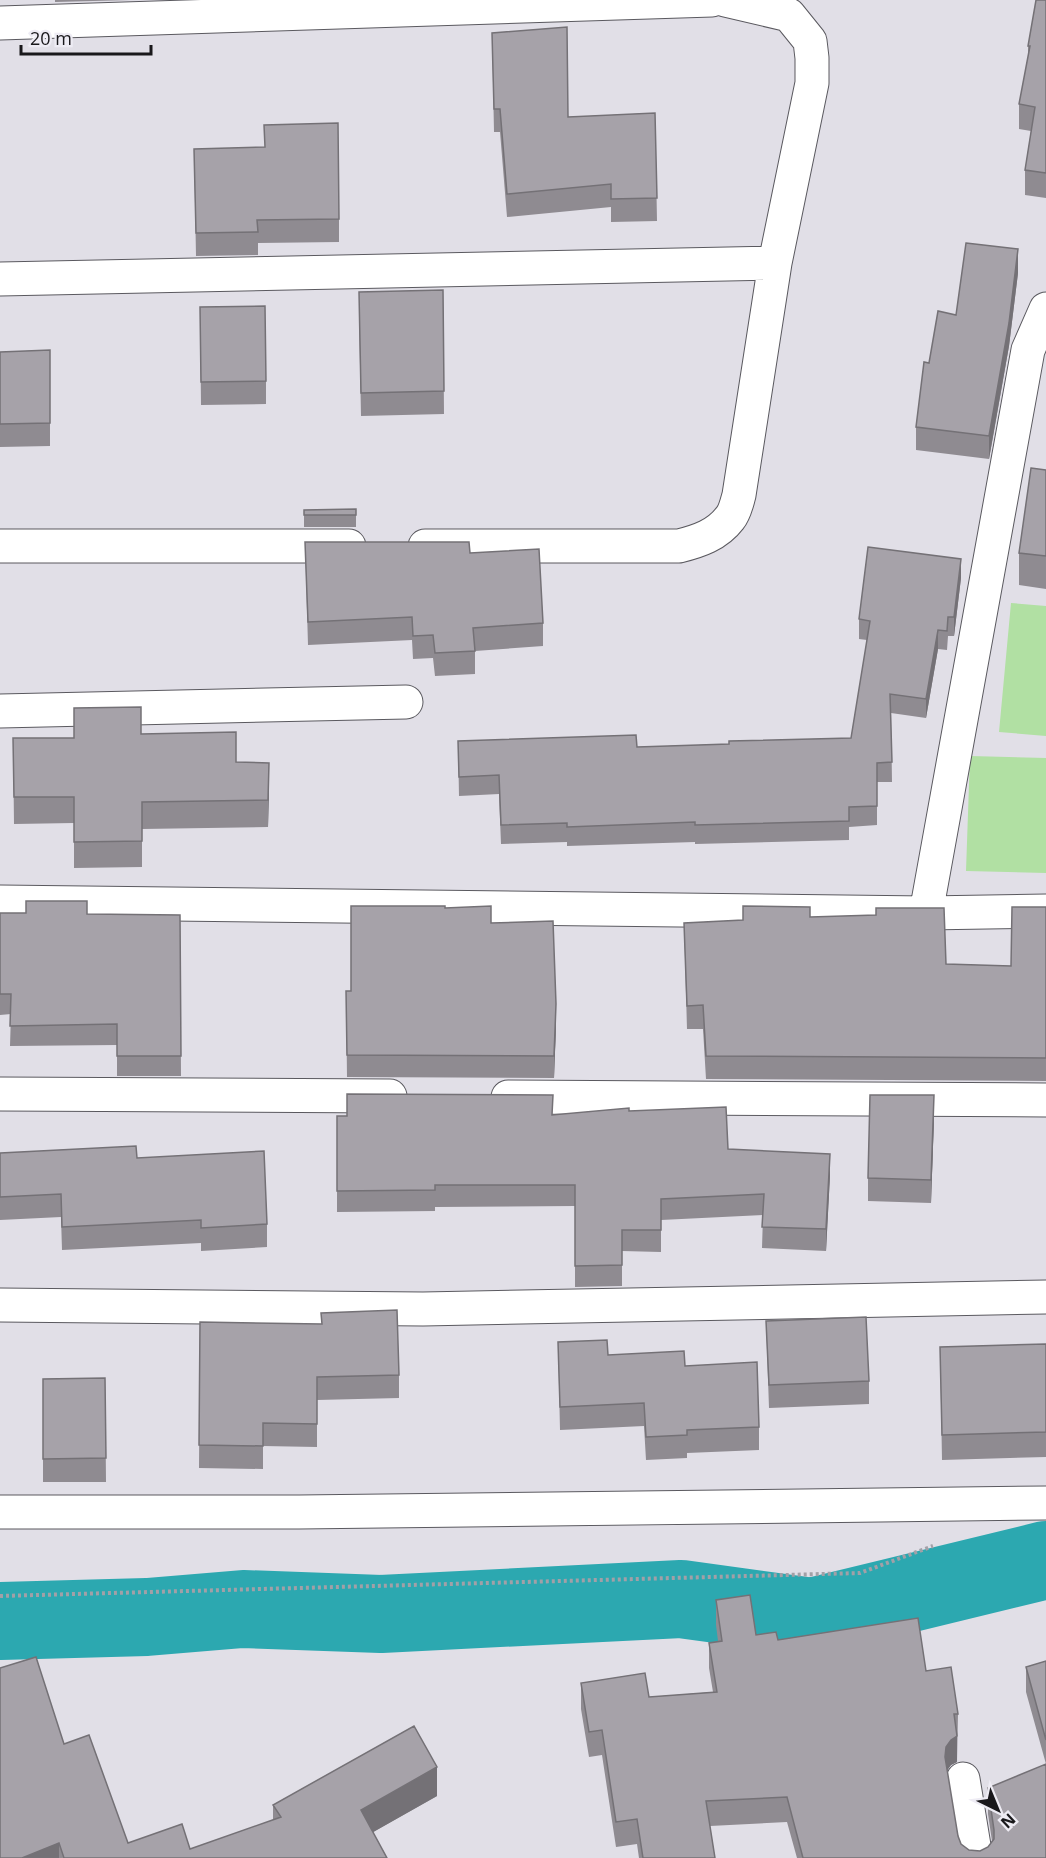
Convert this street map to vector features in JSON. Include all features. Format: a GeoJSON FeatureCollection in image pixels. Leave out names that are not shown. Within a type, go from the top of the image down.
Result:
{"type":"FeatureCollection","features":[{"type":"Feature","properties":{"kind":"street"},"geometry":{"type":"LineString","coordinates":[[0,23],[712,0]]}},
{"type":"Feature","properties":{"kind":"street"},"geometry":{"type":"LineString","coordinates":[[0,546],[679,546],[700,541],[715,533],[731,517],[739,495],[775,263],[812,83],[810,41],[789,15],[725,0]]}},
{"type":"Feature","properties":{"kind":"street"},"geometry":{"type":"LineString","coordinates":[[0,279],[775,263]]}},
{"type":"Feature","properties":{"kind":"street"},"geometry":{"type":"LineString","coordinates":[[926,913],[1028,350],[1046,309]]}},
{"type":"Feature","properties":{"kind":"street"},"geometry":{"type":"LineString","coordinates":[[0,711],[406,702]]}},
{"type":"Feature","properties":{"kind":"street"},"geometry":{"type":"LineString","coordinates":[[0,902],[926,913],[1046,911]]}},
{"type":"Feature","properties":{"kind":"street"},"geometry":{"type":"LineString","coordinates":[[0,1094],[416,1096]]}},
{"type":"Feature","properties":{"kind":"street"},"geometry":{"type":"LineString","coordinates":[[476,1097],[1046,1100]]}},
{"type":"Feature","properties":{"kind":"street"},"geometry":{"type":"LineString","coordinates":[[0,1305],[423,1309],[1046,1297]]}},
{"type":"Feature","properties":{"kind":"street"},"geometry":{"type":"LineString","coordinates":[[0,1512],[300,1512],[1046,1503]]}},
{"type":"Feature","properties":{"kind":"street"},"geometry":{"type":"LineString","coordinates":[[963,1779],[976,1858]]}},
{"type":"Feature","properties":{"kind":"path"},"geometry":{"type":"LineString","coordinates":[[0,1596],[860,1573],[936,1545]]}},
{"type":"Feature","properties":{"kind":"green space"},"geometry":{"type":"Polygon","coordinates":[[[1011,603],[1046,606],[1046,736],[999,732],[1011,603]]]}},
{"type":"Feature","properties":{"kind":"green space"},"geometry":{"type":"Polygon","coordinates":[[[970,756],[1046,758],[1046,873],[966,871],[970,756]]]}},
{"type":"Feature","properties":{"kind":"building"},"geometry":{"type":"Polygon","coordinates":[[[1036,0],[1046,0],[1046,173],[1025,170],[1035,107],[1019,104],[1036,0]]]}},
{"type":"Feature","properties":{"kind":"building"},"geometry":{"type":"Polygon","coordinates":[[[567,27],[568,117],[655,113],[657,198],[611,199],[611,184],[507,194],[500,109],[494,109],[492,33],[567,27]]]}},
{"type":"Feature","properties":{"kind":"building"},"geometry":{"type":"Polygon","coordinates":[[[338,123],[339,219],[257,220],[258,232],[196,233],[194,149],[265,147],[264,125],[338,123]]]}},
{"type":"Feature","properties":{"kind":"building"},"geometry":{"type":"Polygon","coordinates":[[[966,243],[1018,249],[1009,323],[989,436],[916,427],[924,362],[929,363],[938,311],[956,315],[966,243]]]}},
{"type":"Feature","properties":{"kind":"building"},"geometry":{"type":"Polygon","coordinates":[[[443,290],[444,391],[361,393],[359,292],[443,290]]]}},
{"type":"Feature","properties":{"kind":"building"},"geometry":{"type":"Polygon","coordinates":[[[265,306],[266,381],[201,382],[200,307],[265,306]]]}},
{"type":"Feature","properties":{"kind":"building"},"geometry":{"type":"Polygon","coordinates":[[[50,350],[50,423],[0,424],[0,352],[50,350]]]}},
{"type":"Feature","properties":{"kind":"building"},"geometry":{"type":"Polygon","coordinates":[[[1031,468],[1046,470],[1046,556],[1019,553],[1031,468]]]}},
{"type":"Feature","properties":{"kind":"building"},"geometry":{"type":"Polygon","coordinates":[[[356,509],[356,515],[304,515],[304,510],[356,509]]]}},
{"type":"Feature","properties":{"kind":"building"},"geometry":{"type":"Polygon","coordinates":[[[305,542],[469,542],[470,553],[539,549],[543,623],[473,628],[475,651],[435,653],[433,635],[413,636],[412,617],[308,622],[305,542]]]}},
{"type":"Feature","properties":{"kind":"building"},"geometry":{"type":"Polygon","coordinates":[[[868,547],[961,559],[954,617],[948,617],[947,631],[938,630],[926,699],[890,694],[892,762],[877,763],[877,806],[849,807],[849,821],[695,825],[695,822],[567,827],[567,823],[501,825],[499,775],[459,777],[458,741],[636,735],[637,747],[729,744],[729,741],[851,738],[870,621],[859,619],[868,547]]]}},
{"type":"Feature","properties":{"kind":"building"},"geometry":{"type":"Polygon","coordinates":[[[141,707],[141,734],[236,732],[236,762],[269,763],[268,800],[142,802],[142,841],[74,842],[74,797],[14,797],[13,738],[74,738],[74,708],[141,707]]]}},
{"type":"Feature","properties":{"kind":"building"},"geometry":{"type":"Polygon","coordinates":[[[26,901],[87,901],[87,914],[180,915],[181,1056],[117,1056],[117,1024],[10,1026],[11,994],[0,994],[0,913],[26,913],[26,901]]]}},
{"type":"Feature","properties":{"kind":"building"},"geometry":{"type":"Polygon","coordinates":[[[351,906],[445,906],[445,908],[491,906],[491,923],[553,921],[556,1004],[554,1056],[347,1055],[346,991],[351,991],[351,906]]]}},
{"type":"Feature","properties":{"kind":"building"},"geometry":{"type":"Polygon","coordinates":[[[743,906],[810,907],[810,917],[876,915],[876,908],[944,908],[946,964],[1011,966],[1012,907],[1046,907],[1046,1058],[706,1056],[703,1005],[687,1006],[684,923],[743,920],[743,906]]]}},
{"type":"Feature","properties":{"kind":"building"},"geometry":{"type":"Polygon","coordinates":[[[347,1094],[553,1095],[552,1115],[629,1108],[629,1111],[726,1107],[728,1149],[830,1154],[826,1229],[762,1227],[764,1194],[661,1199],[661,1230],[622,1230],[622,1265],[575,1266],[575,1185],[435,1185],[435,1190],[337,1191],[337,1116],[347,1116],[347,1094]]]}},
{"type":"Feature","properties":{"kind":"building"},"geometry":{"type":"Polygon","coordinates":[[[870,1095],[934,1095],[931,1180],[868,1178],[870,1095]]]}},
{"type":"Feature","properties":{"kind":"building"},"geometry":{"type":"Polygon","coordinates":[[[136,1146],[137,1158],[264,1151],[267,1224],[201,1228],[201,1220],[62,1227],[61,1194],[0,1197],[0,1153],[136,1146]]]}},
{"type":"Feature","properties":{"kind":"building"},"geometry":{"type":"Polygon","coordinates":[[[397,1310],[399,1375],[317,1377],[317,1424],[263,1423],[263,1446],[199,1445],[200,1322],[322,1324],[321,1313],[397,1310]]]}},
{"type":"Feature","properties":{"kind":"building"},"geometry":{"type":"Polygon","coordinates":[[[866,1317],[869,1381],[769,1385],[766,1321],[866,1317]]]}},
{"type":"Feature","properties":{"kind":"building"},"geometry":{"type":"Polygon","coordinates":[[[607,1340],[608,1355],[684,1351],[685,1366],[757,1362],[759,1427],[687,1430],[687,1435],[646,1437],[644,1403],[560,1407],[558,1342],[607,1340]]]}},
{"type":"Feature","properties":{"kind":"building"},"geometry":{"type":"Polygon","coordinates":[[[1046,1344],[1046,1432],[942,1435],[940,1347],[1046,1344]]]}},
{"type":"Feature","properties":{"kind":"building"},"geometry":{"type":"Polygon","coordinates":[[[105,1378],[106,1458],[43,1459],[43,1379],[105,1378]]]}},
{"type":"Feature","properties":{"kind":"building"},"geometry":{"type":"Polygon","coordinates":[[[750,1595],[756,1635],[776,1632],[778,1640],[918,1618],[926,1671],[951,1667],[958,1714],[954,1714],[957,1736],[946,1747],[945,1757],[961,1844],[969,1850],[980,1851],[988,1847],[994,1839],[988,1788],[1046,1764],[1046,1858],[803,1858],[787,1797],[706,1801],[715,1858],[643,1858],[637,1819],[616,1822],[602,1730],[589,1732],[581,1683],[645,1673],[649,1697],[717,1692],[709,1643],[722,1641],[716,1600],[750,1595]]]}},
{"type":"Feature","properties":{"kind":"building"},"geometry":{"type":"Polygon","coordinates":[[[36,1657],[64,1744],[89,1735],[128,1843],[182,1824],[190,1849],[281,1817],[273,1805],[414,1726],[437,1767],[361,1810],[387,1858],[64,1858],[59,1843],[22,1858],[0,1858],[0,1668],[36,1657]]]}},
{"type":"Feature","properties":{"kind":"building"},"geometry":{"type":"Polygon","coordinates":[[[1046,1661],[1046,1740],[1026,1667],[1046,1661]]]}},
{"type":"Feature","properties":{"kind":"waterway"},"geometry":{"type":"LineString","coordinates":[[0,1621],[147,1617],[243,1609],[381,1614],[681,1599],[812,1617],[1046,1560]]}}]}
